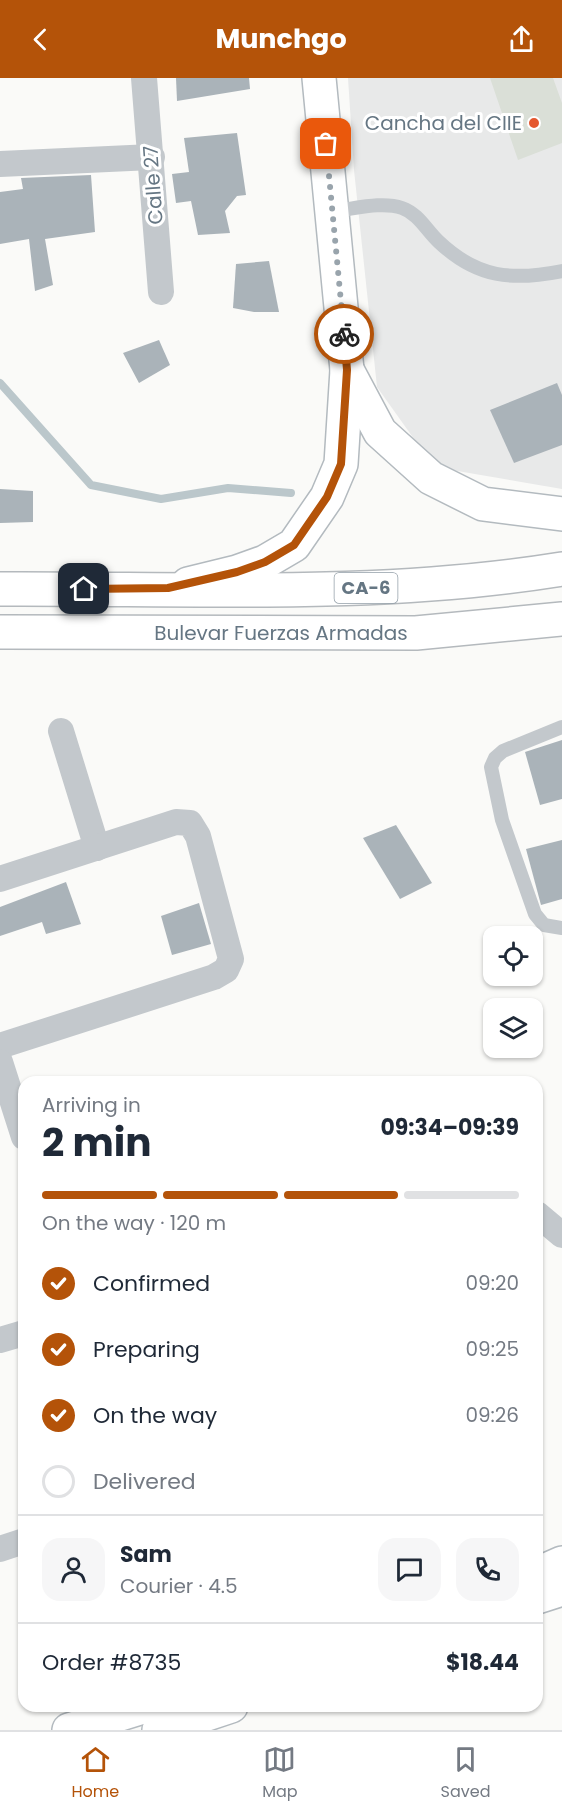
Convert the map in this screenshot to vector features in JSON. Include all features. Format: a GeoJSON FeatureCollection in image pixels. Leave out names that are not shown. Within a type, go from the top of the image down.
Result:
{"type":"FeatureCollection","features":[{"type":"Feature","properties":{"kind":"main road"},"geometry":{"type":"LineString","coordinates":[[168,588],[237,572],[265,562],[294,545],[327,497],[341,464],[347,370],[319,78]]}},
{"type":"Feature","properties":{"kind":"main road"},"geometry":{"type":"LineString","coordinates":[[347,370],[380,432],[431,478],[483,504],[562,514]]}},
{"type":"Feature","properties":{"kind":"main road","name":"CA-6"},"geometry":{"type":"LineString","coordinates":[[0,589],[385,588],[500,579],[562,569]]}},
{"type":"Feature","properties":{"kind":"main road","name":"Bulevar Fuerzas Armadas"},"geometry":{"type":"LineString","coordinates":[[0,632],[417,633],[562,620]]}},
{"type":"Feature","properties":{"kind":"main road"},"geometry":{"type":"LineString","coordinates":[[543,1571],[562,1563]]}},
{"type":"Feature","properties":{"kind":"main road"},"geometry":{"type":"LineString","coordinates":[[543,1595],[562,1588]]}},
{"type":"Feature","properties":{"kind":"main road"},"geometry":{"type":"LineString","coordinates":[[69,1730],[127,1712]]}},
{"type":"Feature","properties":{"kind":"main road"},"geometry":{"type":"LineString","coordinates":[[159,1730],[215,1714]]}},
{"type":"Feature","properties":{"kind":"street","name":"Calle 27"},"geometry":{"type":"LineString","coordinates":[[144,78],[161,292]]}},
{"type":"Feature","properties":{"kind":"street"},"geometry":{"type":"LineString","coordinates":[[0,164],[152,157]]}},
{"type":"Feature","properties":{"kind":"street"},"geometry":{"type":"LineString","coordinates":[[61,731],[97,848]]}},
{"type":"Feature","properties":{"kind":"street"},"geometry":{"type":"LineString","coordinates":[[0,879],[176,822],[190,823],[198,836],[231,959],[226,970],[214,977],[0,1046]]}},
{"type":"Feature","properties":{"kind":"street"},"geometry":{"type":"LineString","coordinates":[[0,1062],[18,1118]]}},
{"type":"Feature","properties":{"kind":"street"},"geometry":{"type":"LineString","coordinates":[[543,1220],[562,1235]]}},
{"type":"Feature","properties":{"kind":"street"},"geometry":{"type":"LineString","coordinates":[[0,1340],[18,1335]]}},
{"type":"Feature","properties":{"kind":"street"},"geometry":{"type":"LineString","coordinates":[[0,1549],[18,1543]]}},
{"type":"Feature","properties":{"kind":"lane"},"geometry":{"type":"LineString","coordinates":[[333,211],[392,205],[415,214],[439,242],[472,268],[529,278],[562,271]]}},
{"type":"Feature","properties":{"kind":"lane"},"geometry":{"type":"LineString","coordinates":[[562,727],[503,751],[495,758],[491,767],[502,820],[535,914],[544,926],[562,928]]}},
{"type":"Feature","properties":{"kind":"shaded area"},"geometry":{"type":"Polygon","coordinates":[[[348,78],[562,78],[562,489],[434,467],[377,387],[354,170],[348,78]]]}},
{"type":"Feature","properties":{"kind":"shaded area","name":"Cancha del CIIE"},"geometry":{"type":"Polygon","coordinates":[[[490,78],[553,78],[562,103],[562,143],[518,160],[490,78]]]}},
{"type":"Feature","properties":{"kind":"building"},"geometry":{"type":"Polygon","coordinates":[[[176,78],[249,78],[250,89],[177,101],[176,78]]]}},
{"type":"Feature","properties":{"kind":"building"},"geometry":{"type":"Polygon","coordinates":[[[237,133],[246,195],[237,196],[225,211],[230,233],[198,235],[191,201],[176,203],[172,174],[189,172],[184,138],[237,133]]]}},
{"type":"Feature","properties":{"kind":"building"},"geometry":{"type":"Polygon","coordinates":[[[91,175],[95,232],[45,239],[53,285],[35,291],[29,239],[0,244],[0,192],[23,189],[21,178],[91,175]]]}},
{"type":"Feature","properties":{"kind":"building"},"geometry":{"type":"Polygon","coordinates":[[[269,261],[279,312],[254,312],[233,308],[236,264],[269,261]]]}},
{"type":"Feature","properties":{"kind":"building"},"geometry":{"type":"Polygon","coordinates":[[[159,340],[170,365],[139,383],[123,353],[159,340]]]}},
{"type":"Feature","properties":{"kind":"building"},"geometry":{"type":"Polygon","coordinates":[[[557,383],[562,395],[562,445],[514,463],[490,410],[557,383]]]}},
{"type":"Feature","properties":{"kind":"building"},"geometry":{"type":"Polygon","coordinates":[[[0,489],[33,491],[33,522],[0,523],[0,489]]]}},
{"type":"Feature","properties":{"kind":"building"},"geometry":{"type":"Polygon","coordinates":[[[562,740],[562,799],[540,805],[525,752],[562,740]]]}},
{"type":"Feature","properties":{"kind":"building"},"geometry":{"type":"Polygon","coordinates":[[[396,825],[432,883],[400,899],[363,838],[396,825]]]}},
{"type":"Feature","properties":{"kind":"building"},"geometry":{"type":"Polygon","coordinates":[[[562,840],[562,899],[541,905],[526,849],[562,840]]]}},
{"type":"Feature","properties":{"kind":"building"},"geometry":{"type":"Polygon","coordinates":[[[66,882],[81,924],[46,934],[42,922],[0,936],[0,907],[66,882]]]}},
{"type":"Feature","properties":{"kind":"building"},"geometry":{"type":"Polygon","coordinates":[[[199,903],[211,944],[172,955],[161,916],[199,903]]]}},
{"type":"Feature","properties":{"kind":"waterway"},"geometry":{"type":"LineString","coordinates":[[0,383],[91,485],[161,499],[228,488],[291,493]]}},
{"type":"Feature","properties":{"kind":"way so far"},"geometry":{"type":"LineString","coordinates":[[326,144],[344,334]]}},
{"type":"Feature","properties":{"kind":"place","name":"Cancha del CIIE"},"geometry":{"type":"Point","coordinates":[534,123]}},
{"type":"Feature","properties":{"kind":"route"},"geometry":{"type":"LineString","coordinates":[[84,589],[168,588],[237,572],[265,562],[294,545],[327,497],[341,464],[347,370],[344,334]]}}]}
